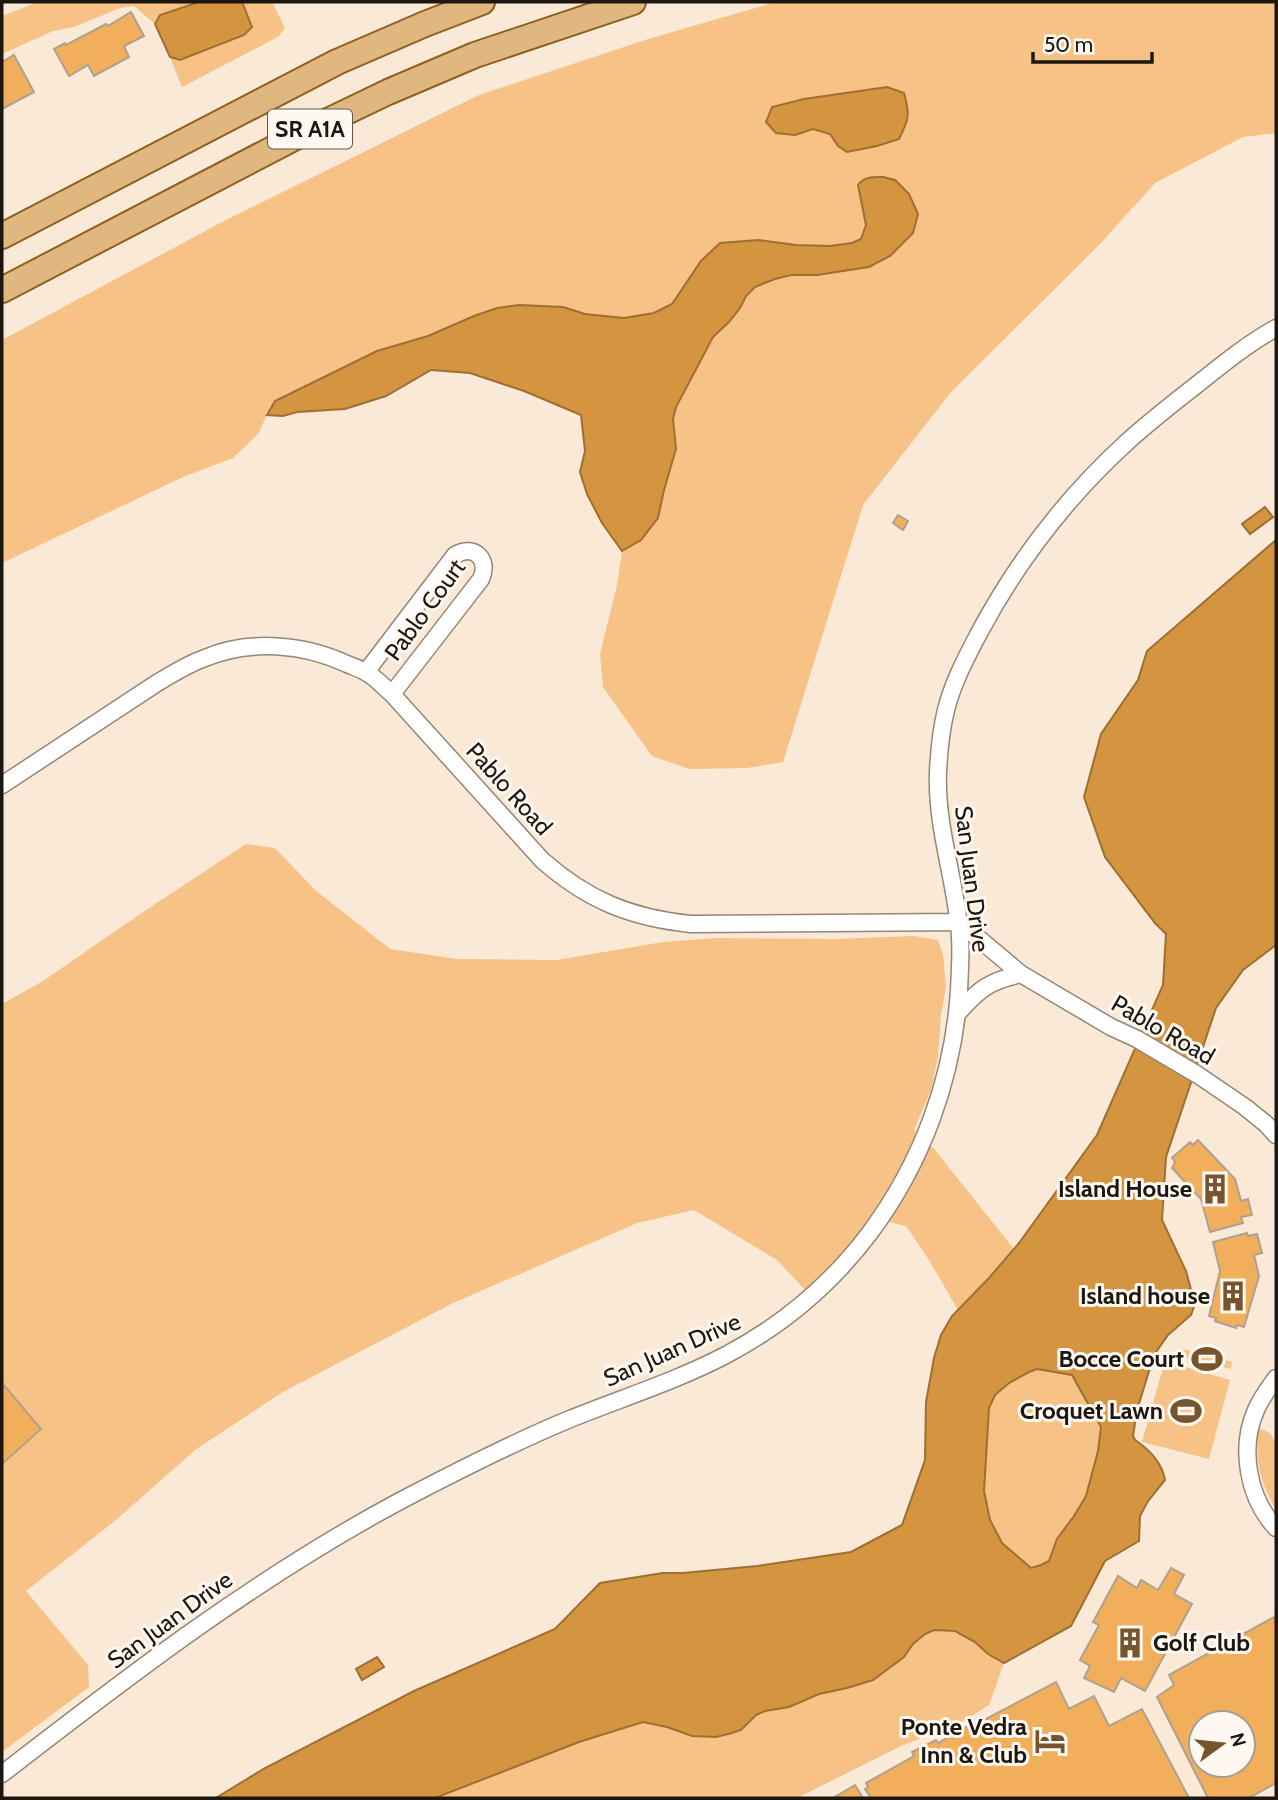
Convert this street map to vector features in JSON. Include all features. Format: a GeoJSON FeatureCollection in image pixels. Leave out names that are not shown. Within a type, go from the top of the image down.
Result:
{"type":"FeatureCollection","features":[{"type":"Feature","properties":{"kind":"main road","name":"SR A1A"},"geometry":{"type":"LineString","coordinates":[[2,236],[337,62],[482,2]]}},
{"type":"Feature","properties":{"kind":"main road","name":"SR A1A"},"geometry":{"type":"LineString","coordinates":[[2,290],[311,129],[388,92],[475,55],[633,2]]}},
{"type":"Feature","properties":{"kind":"street","name":"San Juan Drive"},"geometry":{"type":"LineString","coordinates":[[2,1774],[182,1637],[316,1549],[397,1503],[493,1454],[567,1420],[724,1356],[788,1315],[846,1262],[869,1233],[911,1169],[940,1098],[951,1051],[957,1014],[961,952],[959,922],[939,806],[938,776],[946,711],[963,662],[992,607],[1021,562],[1079,491],[1125,444],[1162,412],[1258,338],[1276,328]]}},
{"type":"Feature","properties":{"kind":"street","name":"Pablo Court"},"geometry":{"type":"LineString","coordinates":[[366,672],[455,555],[466,551],[477,554],[485,568],[481,579],[392,694]]}},
{"type":"Feature","properties":{"kind":"street","name":"Pablo Road"},"geometry":{"type":"LineString","coordinates":[[2,785],[187,666],[223,652],[245,648],[268,646],[313,652],[366,672],[392,694],[542,860],[562,878],[606,904],[634,914],[691,924],[959,922],[1021,974],[1198,1075],[1273,1125]]}},
{"type":"Feature","properties":{"kind":"street"},"geometry":{"type":"LineString","coordinates":[[957,1014],[974,994],[985,986],[1002,978],[1021,974]]}},
{"type":"Feature","properties":{"kind":"street"},"geometry":{"type":"LineString","coordinates":[[1276,1378],[1255,1411],[1250,1427],[1248,1453],[1252,1487],[1276,1528]]}},
{"type":"Feature","properties":{"kind":"shaded area"},"geometry":{"type":"Polygon","coordinates":[[[38,2],[199,2],[160,15],[155,24],[134,6],[120,8],[74,27],[53,31],[2,54],[2,16],[38,2]]]}},
{"type":"Feature","properties":{"kind":"shaded area"},"geometry":{"type":"Polygon","coordinates":[[[199,2],[242,2],[252,27],[244,35],[180,60],[170,57],[155,24],[160,15],[199,2]]]}},
{"type":"Feature","properties":{"kind":"shaded area"},"geometry":{"type":"Polygon","coordinates":[[[242,2],[272,2],[285,28],[278,37],[182,87],[170,57],[180,60],[252,27],[242,2]]]}},
{"type":"Feature","properties":{"kind":"shaded area"},"geometry":{"type":"Polygon","coordinates":[[[776,2],[1276,2],[1276,133],[1243,137],[1155,183],[1099,245],[951,392],[863,505],[783,762],[747,768],[689,769],[652,756],[603,687],[600,654],[622,552],[602,523],[587,494],[580,472],[585,451],[581,415],[524,391],[470,373],[431,370],[386,396],[345,409],[297,412],[283,416],[267,415],[258,434],[233,458],[183,477],[2,563],[2,340],[224,221],[479,95],[648,39],[776,2]]]}},
{"type":"Feature","properties":{"kind":"shaded area"},"geometry":{"type":"Polygon","coordinates":[[[887,87],[904,93],[908,117],[899,139],[877,146],[847,152],[838,146],[830,134],[813,129],[795,135],[776,133],[766,122],[772,107],[804,99],[887,87]]]}},
{"type":"Feature","properties":{"kind":"shaded area"},"geometry":{"type":"Polygon","coordinates":[[[883,177],[895,180],[909,194],[918,214],[913,233],[890,256],[869,267],[817,275],[791,275],[755,287],[746,296],[729,322],[713,337],[676,407],[673,419],[676,449],[658,518],[641,540],[622,551],[602,523],[587,494],[580,472],[585,451],[581,415],[524,391],[470,373],[431,370],[386,396],[345,409],[297,412],[283,416],[267,415],[275,401],[377,351],[428,336],[497,308],[519,305],[563,307],[585,314],[624,318],[654,313],[672,304],[701,261],[720,243],[758,240],[830,246],[852,243],[861,239],[866,225],[858,185],[866,179],[883,177]]]}},
{"type":"Feature","properties":{"kind":"shaded area"},"geometry":{"type":"Polygon","coordinates":[[[1265,507],[1273,517],[1250,534],[1242,524],[1265,507]]]}},
{"type":"Feature","properties":{"kind":"shaded area"},"geometry":{"type":"Polygon","coordinates":[[[1276,540],[1276,945],[1243,970],[1216,1008],[1166,1157],[1162,1220],[1186,1271],[1195,1304],[1191,1315],[1168,1335],[1154,1355],[1137,1410],[1133,1436],[1154,1457],[1165,1480],[1140,1516],[1139,1541],[1105,1561],[1071,1626],[1004,1663],[955,1631],[934,1630],[925,1634],[913,1644],[904,1657],[873,1680],[819,1694],[789,1707],[765,1711],[756,1715],[741,1730],[716,1737],[692,1736],[643,1722],[579,1742],[435,1798],[216,1798],[265,1768],[414,1691],[555,1629],[600,1583],[663,1573],[757,1566],[851,1552],[902,1525],[925,1460],[926,1402],[941,1335],[952,1316],[1019,1243],[1097,1135],[1163,985],[1166,934],[1105,857],[1084,797],[1101,734],[1138,680],[1147,651],[1276,540]],[[1037,1369],[1029,1372],[995,1395],[989,1408],[984,1491],[990,1520],[1002,1543],[1031,1568],[1049,1561],[1057,1539],[1086,1496],[1098,1451],[1101,1427],[1072,1375],[1037,1369]]]}},
{"type":"Feature","properties":{"kind":"shaded area"},"geometry":{"type":"Polygon","coordinates":[[[246,844],[275,848],[315,890],[390,949],[456,959],[557,960],[663,942],[717,938],[836,939],[914,936],[938,940],[943,955],[946,986],[938,1057],[931,1090],[914,1130],[935,1150],[1014,1249],[958,1310],[906,1226],[871,1218],[806,1291],[777,1260],[694,1210],[637,1223],[451,1304],[283,1392],[195,1450],[116,1520],[26,1591],[88,1665],[89,1687],[2,1752],[2,1004],[43,981],[246,844]]]}},
{"type":"Feature","properties":{"kind":"shaded area","name":"Bocce Court"},"geometry":{"type":"Polygon","coordinates":[[[1183,1349],[1232,1362],[1231,1369],[1181,1356],[1183,1349]]]}},
{"type":"Feature","properties":{"kind":"shaded area","name":"Croquet Lawn"},"geometry":{"type":"Polygon","coordinates":[[[1165,1361],[1230,1380],[1209,1459],[1142,1442],[1165,1361]]]}},
{"type":"Feature","properties":{"kind":"shaded area"},"geometry":{"type":"Polygon","coordinates":[[[1037,1369],[1072,1375],[1101,1427],[1098,1451],[1086,1496],[1057,1539],[1049,1561],[1031,1568],[1002,1543],[990,1520],[984,1491],[989,1408],[995,1395],[1009,1383],[1037,1369]]]}},
{"type":"Feature","properties":{"kind":"shaded area"},"geometry":{"type":"Polygon","coordinates":[[[1258,1429],[1271,1434],[1276,1444],[1276,1509],[1260,1471],[1258,1429]]]}},
{"type":"Feature","properties":{"kind":"shaded area"},"geometry":{"type":"Polygon","coordinates":[[[934,1630],[956,1632],[1004,1663],[989,1705],[962,1722],[901,1746],[797,1798],[435,1798],[579,1742],[643,1722],[716,1737],[741,1730],[756,1715],[765,1711],[789,1707],[819,1694],[873,1680],[904,1657],[913,1644],[925,1634],[934,1630]]]}},
{"type":"Feature","properties":{"kind":"shaded area"},"geometry":{"type":"Polygon","coordinates":[[[377,1657],[384,1667],[362,1680],[356,1669],[377,1657]]]}},
{"type":"Feature","properties":{"kind":"building"},"geometry":{"type":"Polygon","coordinates":[[[131,12],[144,36],[124,46],[129,57],[94,76],[88,65],[69,76],[54,49],[106,24],[108,26],[131,12]]]}},
{"type":"Feature","properties":{"kind":"building"},"geometry":{"type":"Polygon","coordinates":[[[14,55],[34,92],[2,109],[2,62],[14,55]]]}},
{"type":"Feature","properties":{"kind":"building"},"geometry":{"type":"Polygon","coordinates":[[[898,515],[908,521],[903,530],[893,523],[898,515]]]}},
{"type":"Feature","properties":{"kind":"building","name":"Island House"},"geometry":{"type":"Polygon","coordinates":[[[1198,1140],[1235,1179],[1241,1201],[1248,1199],[1252,1215],[1241,1217],[1243,1223],[1210,1232],[1201,1199],[1172,1168],[1175,1162],[1172,1158],[1190,1142],[1193,1145],[1198,1140]]]}},
{"type":"Feature","properties":{"kind":"building","name":"Island house"},"geometry":{"type":"Polygon","coordinates":[[[1247,1233],[1248,1236],[1257,1234],[1262,1253],[1254,1255],[1259,1276],[1244,1327],[1237,1325],[1236,1328],[1215,1321],[1216,1318],[1209,1316],[1220,1271],[1213,1242],[1247,1233]]]}},
{"type":"Feature","properties":{"kind":"building"},"geometry":{"type":"Polygon","coordinates":[[[2,1383],[41,1429],[2,1464],[2,1383]]]}},
{"type":"Feature","properties":{"kind":"building","name":"Golf Club"},"geometry":{"type":"Polygon","coordinates":[[[1171,1568],[1184,1575],[1174,1594],[1192,1604],[1145,1691],[1121,1678],[1114,1692],[1084,1678],[1090,1666],[1080,1660],[1099,1625],[1093,1622],[1118,1576],[1137,1588],[1141,1580],[1158,1590],[1171,1568]]]}},
{"type":"Feature","properties":{"kind":"building"},"geometry":{"type":"Polygon","coordinates":[[[1276,1616],[1276,1783],[1249,1798],[1208,1798],[1198,1779],[1257,1779],[1257,1709],[1187,1709],[1187,1756],[1157,1697],[1174,1685],[1169,1675],[1276,1616]]]}},
{"type":"Feature","properties":{"kind":"building","name":"Ponte Vedra Inn & Club"},"geometry":{"type":"Polygon","coordinates":[[[1056,1682],[1069,1709],[1094,1696],[1109,1726],[1142,1709],[1189,1798],[871,1798],[865,1789],[868,1787],[866,1783],[914,1756],[912,1752],[936,1740],[938,1743],[968,1726],[969,1728],[1056,1682]]]}},
{"type":"Feature","properties":{"kind":"building"},"geometry":{"type":"Polygon","coordinates":[[[855,1785],[863,1798],[833,1798],[855,1785]]]}},
{"type":"Feature","properties":{"kind":"place","name":"Island House"},"geometry":{"type":"Point","coordinates":[1215,1189]}},
{"type":"Feature","properties":{"kind":"place","name":"Island house"},"geometry":{"type":"Point","coordinates":[1233,1296]}},
{"type":"Feature","properties":{"kind":"place","name":"Bocce Court"},"geometry":{"type":"Point","coordinates":[1207,1359]}},
{"type":"Feature","properties":{"kind":"place","name":"Croquet Lawn"},"geometry":{"type":"Point","coordinates":[1186,1411]}},
{"type":"Feature","properties":{"kind":"place","name":"Golf Club"},"geometry":{"type":"Point","coordinates":[1130,1643]}},
{"type":"Feature","properties":{"kind":"place","name":"Ponte Vedra Inn & Club"},"geometry":{"type":"Point","coordinates":[1050,1741]}}]}
